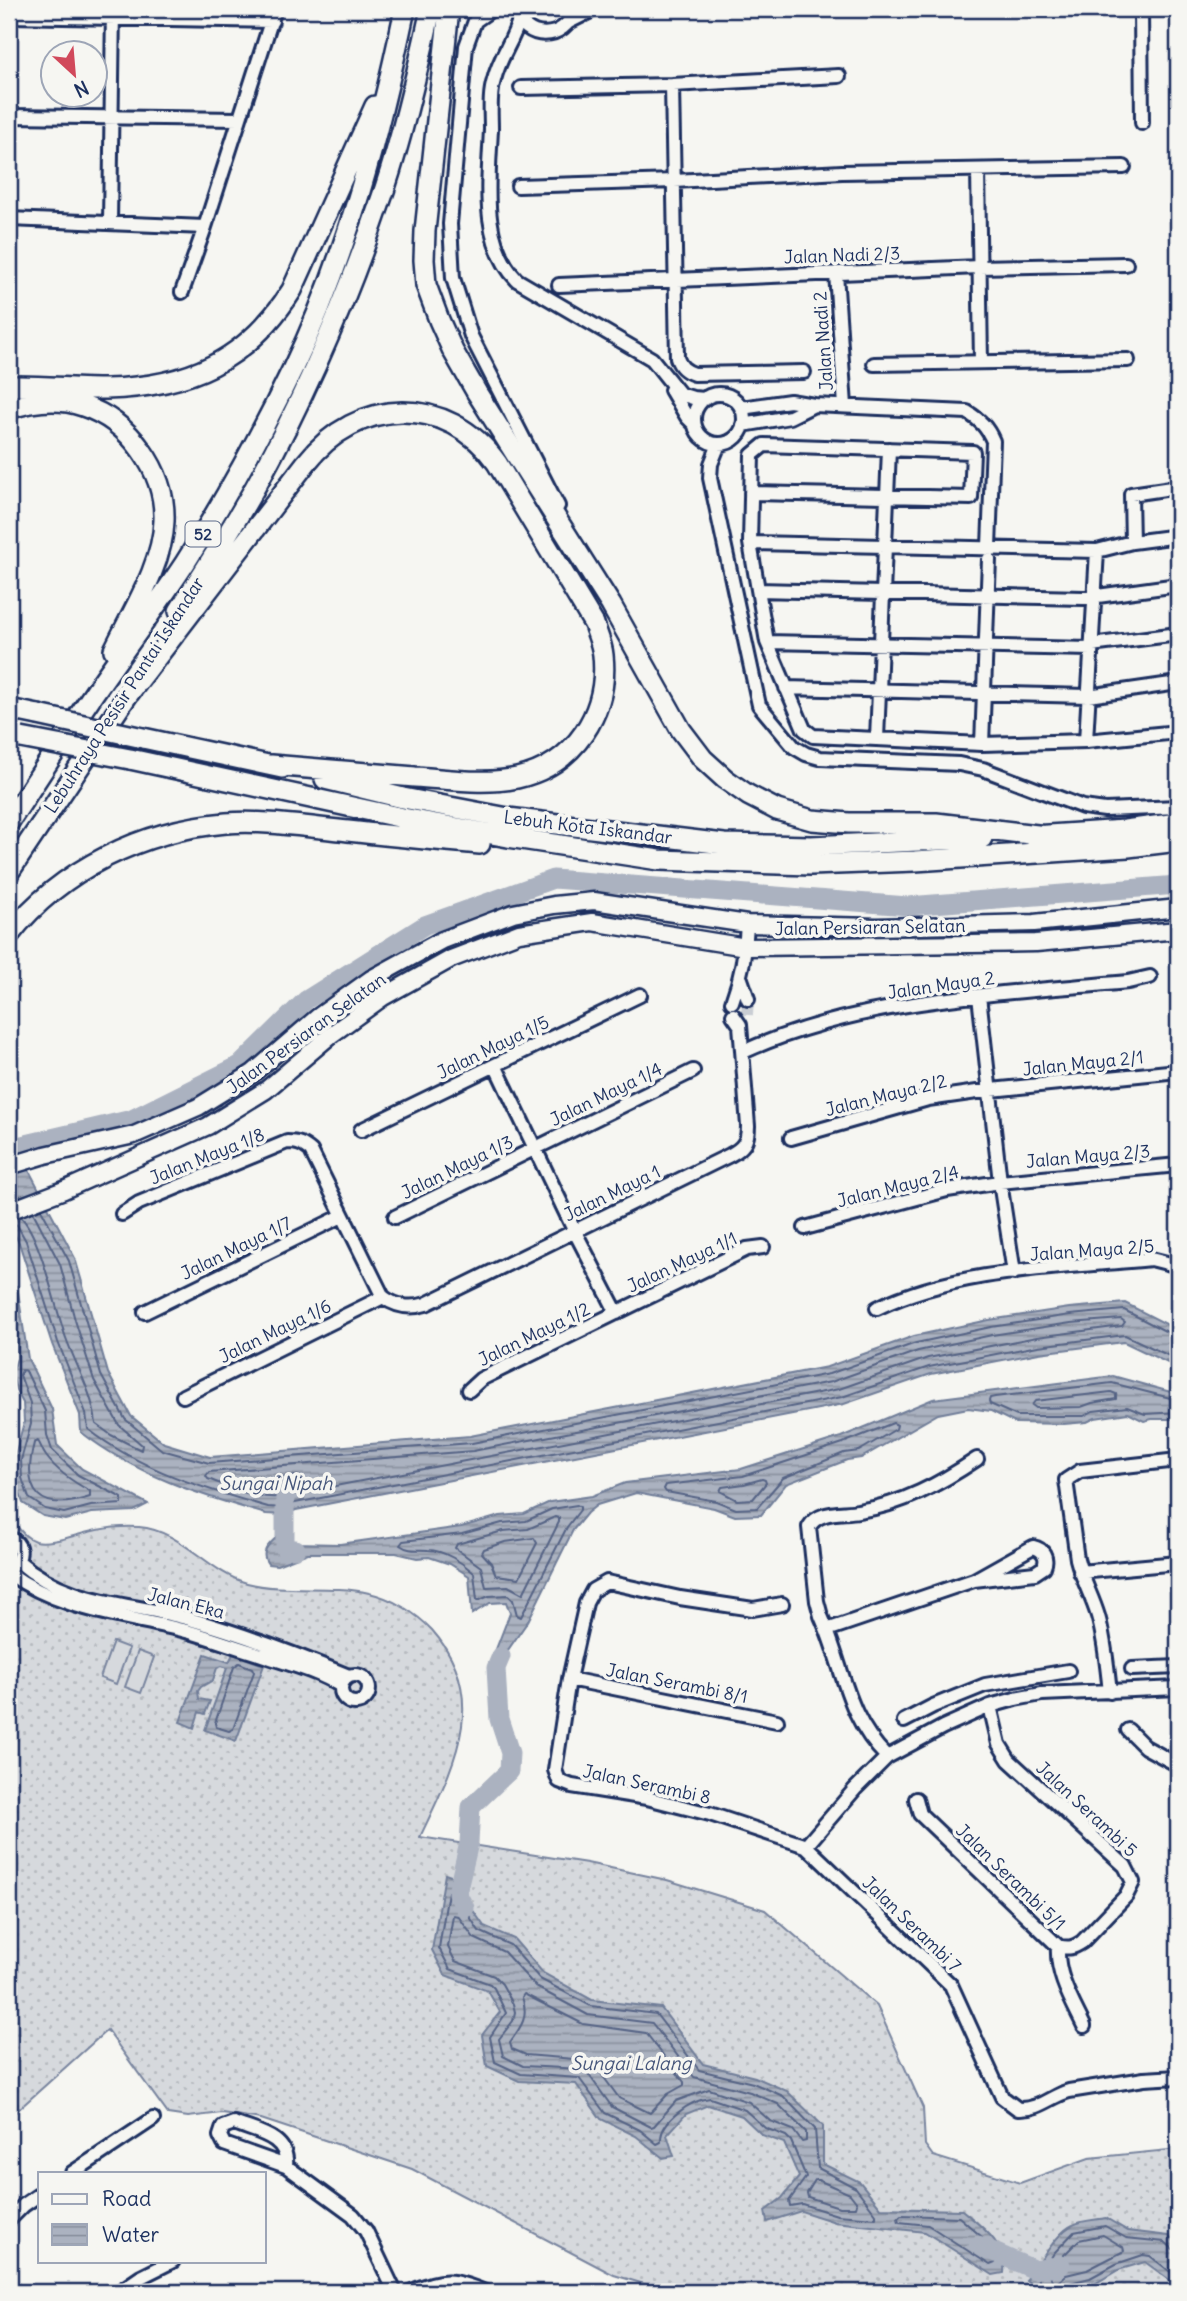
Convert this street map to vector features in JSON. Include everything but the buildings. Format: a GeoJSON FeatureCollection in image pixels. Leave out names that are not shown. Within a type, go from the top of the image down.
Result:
{"type":"FeatureCollection","features":[{"type":"Feature","properties":{"kind":"highway","name":"Lebuhraya Pesisir Pantai Iskandar"},"geometry":{"type":"LineString","coordinates":[[9,822],[94,692],[148,618],[217,510],[294,366],[330,282],[364,183],[405,9]]}},
{"type":"Feature","properties":{"kind":"highway","name":"Lebuhraya Pesisir Pantai Iskandar"},"geometry":{"type":"LineString","coordinates":[[9,872],[127,696],[259,481],[314,371],[349,291],[386,186],[410,101],[431,9]]}},
{"type":"Feature","properties":{"kind":"highway"},"geometry":{"type":"LineString","coordinates":[[449,9],[425,231],[426,285],[453,351],[477,393],[611,605],[681,730],[703,759],[725,779],[777,810],[813,820],[936,822],[1046,836]]}},
{"type":"Feature","properties":{"kind":"highway"},"geometry":{"type":"LineString","coordinates":[[9,386],[104,389],[155,386],[210,368],[237,351],[278,312],[292,290],[371,113],[389,82]]}},
{"type":"Feature","properties":{"kind":"highway"},"geometry":{"type":"LineString","coordinates":[[9,409],[58,401],[83,406],[102,414],[136,443],[158,483],[164,520],[158,553],[94,692]]}},
{"type":"Feature","properties":{"kind":"highway"},"geometry":{"type":"LineString","coordinates":[[127,696],[326,440],[365,418],[394,412],[434,416],[457,426],[482,444],[497,463],[594,624],[603,652],[604,680],[599,705],[588,729],[561,758],[538,771],[514,778],[472,781],[271,765]]}},
{"type":"Feature","properties":{"kind":"highway","name":"Lebuh Kota Iskandar"},"geometry":{"type":"LineString","coordinates":[[9,709],[271,765],[403,799],[508,818],[724,844],[811,846],[1046,836],[1178,823]]}},
{"type":"Feature","properties":{"kind":"highway","name":"Lebuh Kota Iskandar"},"geometry":{"type":"LineString","coordinates":[[15,737],[403,818],[659,860],[811,865],[1128,847],[1178,841]]}},
{"type":"Feature","properties":{"kind":"highway"},"geometry":{"type":"LineString","coordinates":[[9,935],[55,890],[76,874],[111,855],[155,837],[215,824],[258,822],[659,860]]}},
{"type":"Feature","properties":{"kind":"street"},"geometry":{"type":"LineString","coordinates":[[492,9],[475,22],[466,46],[450,224],[453,278],[464,317],[486,368],[611,605]]}},
{"type":"Feature","properties":{"kind":"street"},"geometry":{"type":"LineString","coordinates":[[498,67],[518,43],[537,34],[555,33],[563,28],[571,15],[595,9]]}},
{"type":"Feature","properties":{"kind":"street"},"geometry":{"type":"LineString","coordinates":[[1141,9],[1142,123]]}},
{"type":"Feature","properties":{"kind":"street"},"geometry":{"type":"LineString","coordinates":[[516,12],[524,26],[537,34]]}},
{"type":"Feature","properties":{"kind":"street"},"geometry":{"type":"LineString","coordinates":[[516,12],[514,38],[493,82],[488,205],[499,255],[505,268],[517,279],[652,359],[661,369],[681,394],[705,399],[721,394],[729,396],[741,408],[743,425],[734,438],[719,444],[703,439],[667,384],[661,369]]}},
{"type":"Feature","properties":{"kind":"street"},"geometry":{"type":"LineString","coordinates":[[110,222],[113,13]]}},
{"type":"Feature","properties":{"kind":"street"},"geometry":{"type":"LineString","coordinates":[[9,16],[113,13],[273,15],[182,292]]}},
{"type":"Feature","properties":{"kind":"street"},"geometry":{"type":"LineString","coordinates":[[521,88],[672,85],[839,76]]}},
{"type":"Feature","properties":{"kind":"street"},"geometry":{"type":"LineString","coordinates":[[672,85],[677,358],[680,365],[694,374],[804,372]]}},
{"type":"Feature","properties":{"kind":"street"},"geometry":{"type":"LineString","coordinates":[[9,116],[239,119]]}},
{"type":"Feature","properties":{"kind":"street"},"geometry":{"type":"LineString","coordinates":[[518,186],[842,173],[1124,167]]}},
{"type":"Feature","properties":{"kind":"street"},"geometry":{"type":"LineString","coordinates":[[978,170],[981,362]]}},
{"type":"Feature","properties":{"kind":"street"},"geometry":{"type":"LineString","coordinates":[[9,219],[205,227]]}},
{"type":"Feature","properties":{"kind":"street","name":"Jalan Nadi 2/3"},"geometry":{"type":"LineString","coordinates":[[559,285],[979,267],[1126,264]]}},
{"type":"Feature","properties":{"kind":"street","name":"Jalan Nadi 2"},"geometry":{"type":"LineString","coordinates":[[836,273],[845,407]]}},
{"type":"Feature","properties":{"kind":"street"},"geometry":{"type":"LineString","coordinates":[[874,364],[1128,360]]}},
{"type":"Feature","properties":{"kind":"street"},"geometry":{"type":"LineString","coordinates":[[694,424],[696,410],[705,399]]}},
{"type":"Feature","properties":{"kind":"street"},"geometry":{"type":"LineString","coordinates":[[741,408],[790,401],[845,407],[967,412],[988,428],[993,441],[982,744]]}},
{"type":"Feature","properties":{"kind":"street"},"geometry":{"type":"LineString","coordinates":[[743,425],[790,417],[814,405]]}},
{"type":"Feature","properties":{"kind":"street"},"geometry":{"type":"LineString","coordinates":[[719,444],[711,464],[710,478],[759,705],[794,747],[820,758],[959,764],[983,769],[1083,807],[1105,810],[1178,807]]}},
{"type":"Feature","properties":{"kind":"street"},"geometry":{"type":"LineString","coordinates":[[751,493],[971,498],[973,452],[764,445],[752,455],[751,493],[750,543],[767,642],[804,729],[813,736],[982,744],[1086,741],[1178,732]]}},
{"type":"Feature","properties":{"kind":"street"},"geometry":{"type":"LineString","coordinates":[[877,739],[889,449]]}},
{"type":"Feature","properties":{"kind":"street"},"geometry":{"type":"LineString","coordinates":[[1132,542],[1131,494],[1178,487]]}},
{"type":"Feature","properties":{"kind":"street"},"geometry":{"type":"LineString","coordinates":[[750,543],[885,545],[989,553],[1097,551],[1132,542],[1178,536]]}},
{"type":"Feature","properties":{"kind":"street"},"geometry":{"type":"LineString","coordinates":[[1086,741],[1097,551]]}},
{"type":"Feature","properties":{"kind":"street"},"geometry":{"type":"LineString","coordinates":[[758,590],[1083,598],[1178,585]]}},
{"type":"Feature","properties":{"kind":"street"},"geometry":{"type":"LineString","coordinates":[[767,642],[1091,647],[1178,634]]}},
{"type":"Feature","properties":{"kind":"street"},"geometry":{"type":"LineString","coordinates":[[786,688],[1088,696],[1178,684]]}},
{"type":"Feature","properties":{"kind":"street","name":"Jalan Persiaran Selatan"},"geometry":{"type":"LineString","coordinates":[[9,1166],[134,1135],[198,1107],[253,1073],[318,1017],[371,979],[442,940],[513,913],[594,901],[747,924],[877,927],[1034,923],[1178,908]]}},
{"type":"Feature","properties":{"kind":"street","name":"Jalan Persiaran Selatan"},"geometry":{"type":"LineString","coordinates":[[9,1211],[64,1190],[208,1126],[266,1090],[332,1034],[383,997],[451,959],[519,933],[592,922],[746,947],[1036,943],[1178,930]]}},
{"type":"Feature","properties":{"kind":"street","name":"Jalan Maya 1"},"geometry":{"type":"LineString","coordinates":[[383,1297],[391,1303],[403,1306],[426,1304],[744,1146],[748,1137],[748,1126],[738,1014],[747,924]]}},
{"type":"Feature","properties":{"kind":"street","name":"Jalan Maya 2"},"geometry":{"type":"LineString","coordinates":[[743,1052],[811,1027],[872,1012],[979,996],[1128,982],[1150,977]]}},
{"type":"Feature","properties":{"kind":"street","name":"Jalan Maya 1"},"geometry":{"type":"LineString","coordinates":[[741,979],[748,999]]}},
{"type":"Feature","properties":{"kind":"street","name":"Jalan Maya 1/5"},"geometry":{"type":"LineString","coordinates":[[361,1130],[640,995]]}},
{"type":"Feature","properties":{"kind":"street"},"geometry":{"type":"LineString","coordinates":[[979,996],[1000,1182],[1014,1273]]}},
{"type":"Feature","properties":{"kind":"street"},"geometry":{"type":"LineString","coordinates":[[495,1065],[617,1313]]}},
{"type":"Feature","properties":{"kind":"street","name":"Jalan Maya 1/4"},"geometry":{"type":"LineString","coordinates":[[534,1148],[694,1071]]}},
{"type":"Feature","properties":{"kind":"street","name":"Jalan Maya 2/1"},"geometry":{"type":"LineString","coordinates":[[991,1090],[1178,1071]]}},
{"type":"Feature","properties":{"kind":"street","name":"Jalan Maya 2/2"},"geometry":{"type":"LineString","coordinates":[[791,1138],[928,1099],[991,1090]]}},
{"type":"Feature","properties":{"kind":"street","name":"Jalan Maya 1/8"},"geometry":{"type":"LineString","coordinates":[[122,1214],[163,1193],[287,1142],[296,1142],[311,1152],[383,1297]]}},
{"type":"Feature","properties":{"kind":"street","name":"Jalan Maya 1/3"},"geometry":{"type":"LineString","coordinates":[[395,1217],[534,1148]]}},
{"type":"Feature","properties":{"kind":"street","name":"Jalan Maya 2/3"},"geometry":{"type":"LineString","coordinates":[[1000,1182],[1178,1166]]}},
{"type":"Feature","properties":{"kind":"street","name":"Jalan Maya 2/4"},"geometry":{"type":"LineString","coordinates":[[805,1228],[947,1190],[1000,1182]]}},
{"type":"Feature","properties":{"kind":"street","name":"Jalan Maya 1/7"},"geometry":{"type":"LineString","coordinates":[[145,1312],[342,1216]]}},
{"type":"Feature","properties":{"kind":"street","name":"Jalan Maya 1/1"},"geometry":{"type":"LineString","coordinates":[[617,1313],[747,1249],[764,1247]]}},
{"type":"Feature","properties":{"kind":"street","name":"Jalan Maya 2/5"},"geometry":{"type":"LineString","coordinates":[[877,1308],[896,1299],[969,1279],[1151,1259],[1171,1264]]}},
{"type":"Feature","properties":{"kind":"street","name":"Jalan Maya 1/6"},"geometry":{"type":"LineString","coordinates":[[183,1396],[383,1297]]}},
{"type":"Feature","properties":{"kind":"street","name":"Jalan Maya 1/2"},"geometry":{"type":"LineString","coordinates":[[469,1390],[481,1379],[617,1313]]}},
{"type":"Feature","properties":{"kind":"street"},"geometry":{"type":"LineString","coordinates":[[887,1757],[870,1741],[859,1722],[817,1601],[808,1533],[813,1521],[824,1515],[861,1511],[905,1498],[947,1479],[977,1459]]}},
{"type":"Feature","properties":{"kind":"street"},"geometry":{"type":"LineString","coordinates":[[1110,1692],[1105,1647],[1097,1613],[1080,1572],[1066,1480],[1073,1474],[1089,1469],[1178,1460]]}},
{"type":"Feature","properties":{"kind":"street","name":"Jalan Eka"},"geometry":{"type":"LineString","coordinates":[[9,1538],[20,1549],[13,1564],[84,1597],[192,1619],[345,1681],[191,1633],[106,1615],[40,1591],[9,1573]]}},
{"type":"Feature","properties":{"kind":"street"},"geometry":{"type":"LineString","coordinates":[[827,1630],[974,1580],[1032,1547],[1042,1551],[1046,1557],[1044,1567],[1035,1573],[974,1580]]}},
{"type":"Feature","properties":{"kind":"street"},"geometry":{"type":"LineString","coordinates":[[1080,1572],[1178,1563]]}},
{"type":"Feature","properties":{"kind":"street","name":"Jalan Serambi 8"},"geometry":{"type":"LineString","coordinates":[[782,1604],[753,1609],[601,1583],[593,1590],[586,1603],[569,1679],[555,1770],[559,1781],[572,1786],[647,1798],[710,1814],[806,1846]]}},
{"type":"Feature","properties":{"kind":"street"},"geometry":{"type":"LineString","coordinates":[[806,1846],[855,1789],[887,1757],[990,1706],[1042,1694],[1177,1688],[1176,1667],[1132,1669]]}},
{"type":"Feature","properties":{"kind":"street"},"geometry":{"type":"LineString","coordinates":[[904,1721],[985,1685],[1068,1671]]}},
{"type":"Feature","properties":{"kind":"street"},"geometry":{"type":"LineString","coordinates":[[1038,1675],[1042,1694]]}},
{"type":"Feature","properties":{"kind":"street","name":"Jalan Serambi 8/1"},"geometry":{"type":"LineString","coordinates":[[569,1679],[778,1721]]}},
{"type":"Feature","properties":{"kind":"street"},"geometry":{"type":"LineString","coordinates":[[933,1706],[943,1727]]}},
{"type":"Feature","properties":{"kind":"street","name":"Jalan Serambi 5"},"geometry":{"type":"LineString","coordinates":[[990,1706],[999,1744],[1009,1760],[1125,1866],[1133,1882],[1126,1896],[1082,1942],[1074,1947],[1058,1946]]}},
{"type":"Feature","properties":{"kind":"street"},"geometry":{"type":"LineString","coordinates":[[1129,1730],[1145,1747],[1178,1765]]}},
{"type":"Feature","properties":{"kind":"street","name":"Jalan Serambi 5/1"},"geometry":{"type":"LineString","coordinates":[[916,1799],[920,1814],[1058,1946],[1056,1961],[1084,2026]]}},
{"type":"Feature","properties":{"kind":"street","name":"Jalan Serambi 7"},"geometry":{"type":"LineString","coordinates":[[806,1846],[951,1985],[1002,2097],[1018,2109],[1038,2106],[1057,2094],[1144,2079],[1178,2077]]}},
{"type":"Feature","properties":{"kind":"street"},"geometry":{"type":"LineString","coordinates":[[74,2172],[153,2119]]}},
{"type":"Feature","properties":{"kind":"street"},"geometry":{"type":"LineString","coordinates":[[286,2166],[285,2150],[275,2139],[234,2123],[228,2124],[221,2131],[222,2141],[228,2146],[286,2166],[353,2215],[366,2231],[395,2292]]}},
{"type":"Feature","properties":{"kind":"street"},"geometry":{"type":"LineString","coordinates":[[9,2220],[38,2195]]}},
{"type":"Feature","properties":{"kind":"street"},"geometry":{"type":"LineString","coordinates":[[119,2292],[171,2262]]}},
{"type":"Feature","properties":{"kind":"street"},"geometry":{"type":"LineString","coordinates":[[410,2292],[447,2280],[485,2292]]}},
{"type":"Feature","properties":{"kind":"shaded area"},"geometry":{"type":"Polygon","coordinates":[[[15,1524],[29,1538],[42,1542],[113,1527],[154,1530],[168,1535],[233,1578],[247,1583],[276,1588],[354,1590],[386,1598],[411,1612],[432,1630],[450,1656],[460,1681],[463,1707],[461,1733],[454,1759],[420,1837],[587,1863],[667,1880],[765,1910],[877,2006],[923,2108],[925,2145],[933,2156],[1020,2183],[1089,2158],[1178,2149],[1178,2292],[671,2292],[614,2275],[412,2169],[261,2119],[222,2113],[188,2117],[168,2114],[107,2030],[9,2118],[9,1526],[15,1524]]]}},
{"type":"Feature","properties":{"kind":"shaded area"},"geometry":{"type":"Polygon","coordinates":[[[113,1642],[129,1648],[116,1684],[100,1678],[113,1642]]]}},
{"type":"Feature","properties":{"kind":"shaded area"},"geometry":{"type":"Polygon","coordinates":[[[138,1651],[154,1657],[141,1693],[125,1687],[138,1651]]]}},
{"type":"Feature","properties":{"kind":"water","name":"Sungai Nipah"},"geometry":{"type":"Polygon","coordinates":[[[9,1136],[75,1258],[108,1373],[131,1416],[164,1443],[210,1457],[470,1436],[827,1367],[914,1336],[989,1320],[1069,1308],[1125,1303],[1178,1330],[1178,1368],[1124,1342],[1039,1353],[931,1374],[844,1404],[296,1510],[284,1515],[266,1514],[193,1491],[146,1472],[81,1432],[80,1415],[52,1344],[19,1243],[9,1224],[9,1136]]]}},
{"type":"Feature","properties":{"kind":"water"},"geometry":{"type":"Polygon","coordinates":[[[17,1285],[28,1359],[52,1409],[57,1445],[82,1469],[148,1504],[134,1511],[92,1513],[65,1520],[43,1516],[23,1503],[15,1479],[14,1459],[24,1422],[23,1403],[12,1374],[17,1358],[17,1285]]]}},
{"type":"Feature","properties":{"kind":"water"},"geometry":{"type":"Polygon","coordinates":[[[1113,1376],[1178,1394],[1178,1419],[1144,1421],[1128,1413],[1095,1418],[1087,1422],[1015,1423],[991,1411],[968,1408],[938,1414],[861,1458],[847,1460],[786,1484],[761,1515],[735,1516],[714,1508],[636,1493],[597,1505],[573,1530],[528,1621],[508,1650],[497,1682],[491,1662],[510,1613],[506,1602],[490,1603],[472,1614],[469,1576],[450,1564],[429,1557],[417,1558],[396,1553],[308,1553],[277,1565],[268,1564],[264,1556],[266,1548],[278,1536],[290,1535],[295,1543],[340,1544],[461,1527],[500,1516],[524,1514],[550,1502],[592,1496],[625,1483],[741,1469],[841,1437],[933,1399],[1113,1376]]]}},
{"type":"Feature","properties":{"kind":"water"},"geometry":{"type":"Polygon","coordinates":[[[205,1654],[229,1662],[233,1654],[264,1665],[236,1741],[205,1730],[227,1668],[222,1666],[217,1668],[213,1680],[198,1691],[199,1699],[210,1701],[205,1714],[199,1712],[194,1728],[180,1722],[205,1654]]]}},
{"type":"Feature","properties":{"kind":"water","name":"Sungai Lalang"},"geometry":{"type":"Polygon","coordinates":[[[445,1874],[457,1878],[465,1899],[484,1926],[514,1939],[543,1973],[592,2000],[661,2008],[703,2064],[755,2077],[787,2091],[823,2126],[823,2164],[860,2182],[881,2208],[962,2210],[992,2237],[1002,2253],[1004,2273],[993,2275],[925,2232],[835,2222],[801,2211],[767,2222],[765,2211],[782,2198],[799,2177],[784,2143],[762,2135],[742,2116],[708,2105],[686,2114],[667,2135],[674,2156],[663,2158],[636,2136],[601,2119],[576,2084],[519,2081],[487,2066],[482,2035],[500,2012],[488,1991],[445,1975],[432,1950],[445,1874]]]}},
{"type":"Feature","properties":{"kind":"water"},"geometry":{"type":"Polygon","coordinates":[[[1106,2218],[1128,2231],[1169,2236],[1178,2245],[1178,2286],[1145,2262],[1118,2270],[1093,2285],[1055,2292],[1042,2292],[1026,2280],[1067,2229],[1081,2222],[1106,2218]]]}},
{"type":"Feature","properties":{"kind":"waterway"},"geometry":{"type":"LineString","coordinates":[[9,1148],[132,1119],[240,1065],[306,1000],[425,925],[553,879],[908,906],[1178,885]]}},
{"type":"Feature","properties":{"kind":"waterway"},"geometry":{"type":"LineString","coordinates":[[285,1489],[285,1549],[296,1549]]}},
{"type":"Feature","properties":{"kind":"waterway"},"geometry":{"type":"LineString","coordinates":[[465,1908],[457,1893],[469,1843],[471,1807],[509,1771],[510,1753],[499,1719],[496,1668],[501,1656]]}},
{"type":"Feature","properties":{"kind":"waterway"},"geometry":{"type":"LineString","coordinates":[[978,2245],[1035,2270],[1061,2265]]}},
{"type":"Feature","properties":{"kind":"tunnel"},"geometry":{"type":"LineString","coordinates":[[747,1015],[748,999]]}}]}
